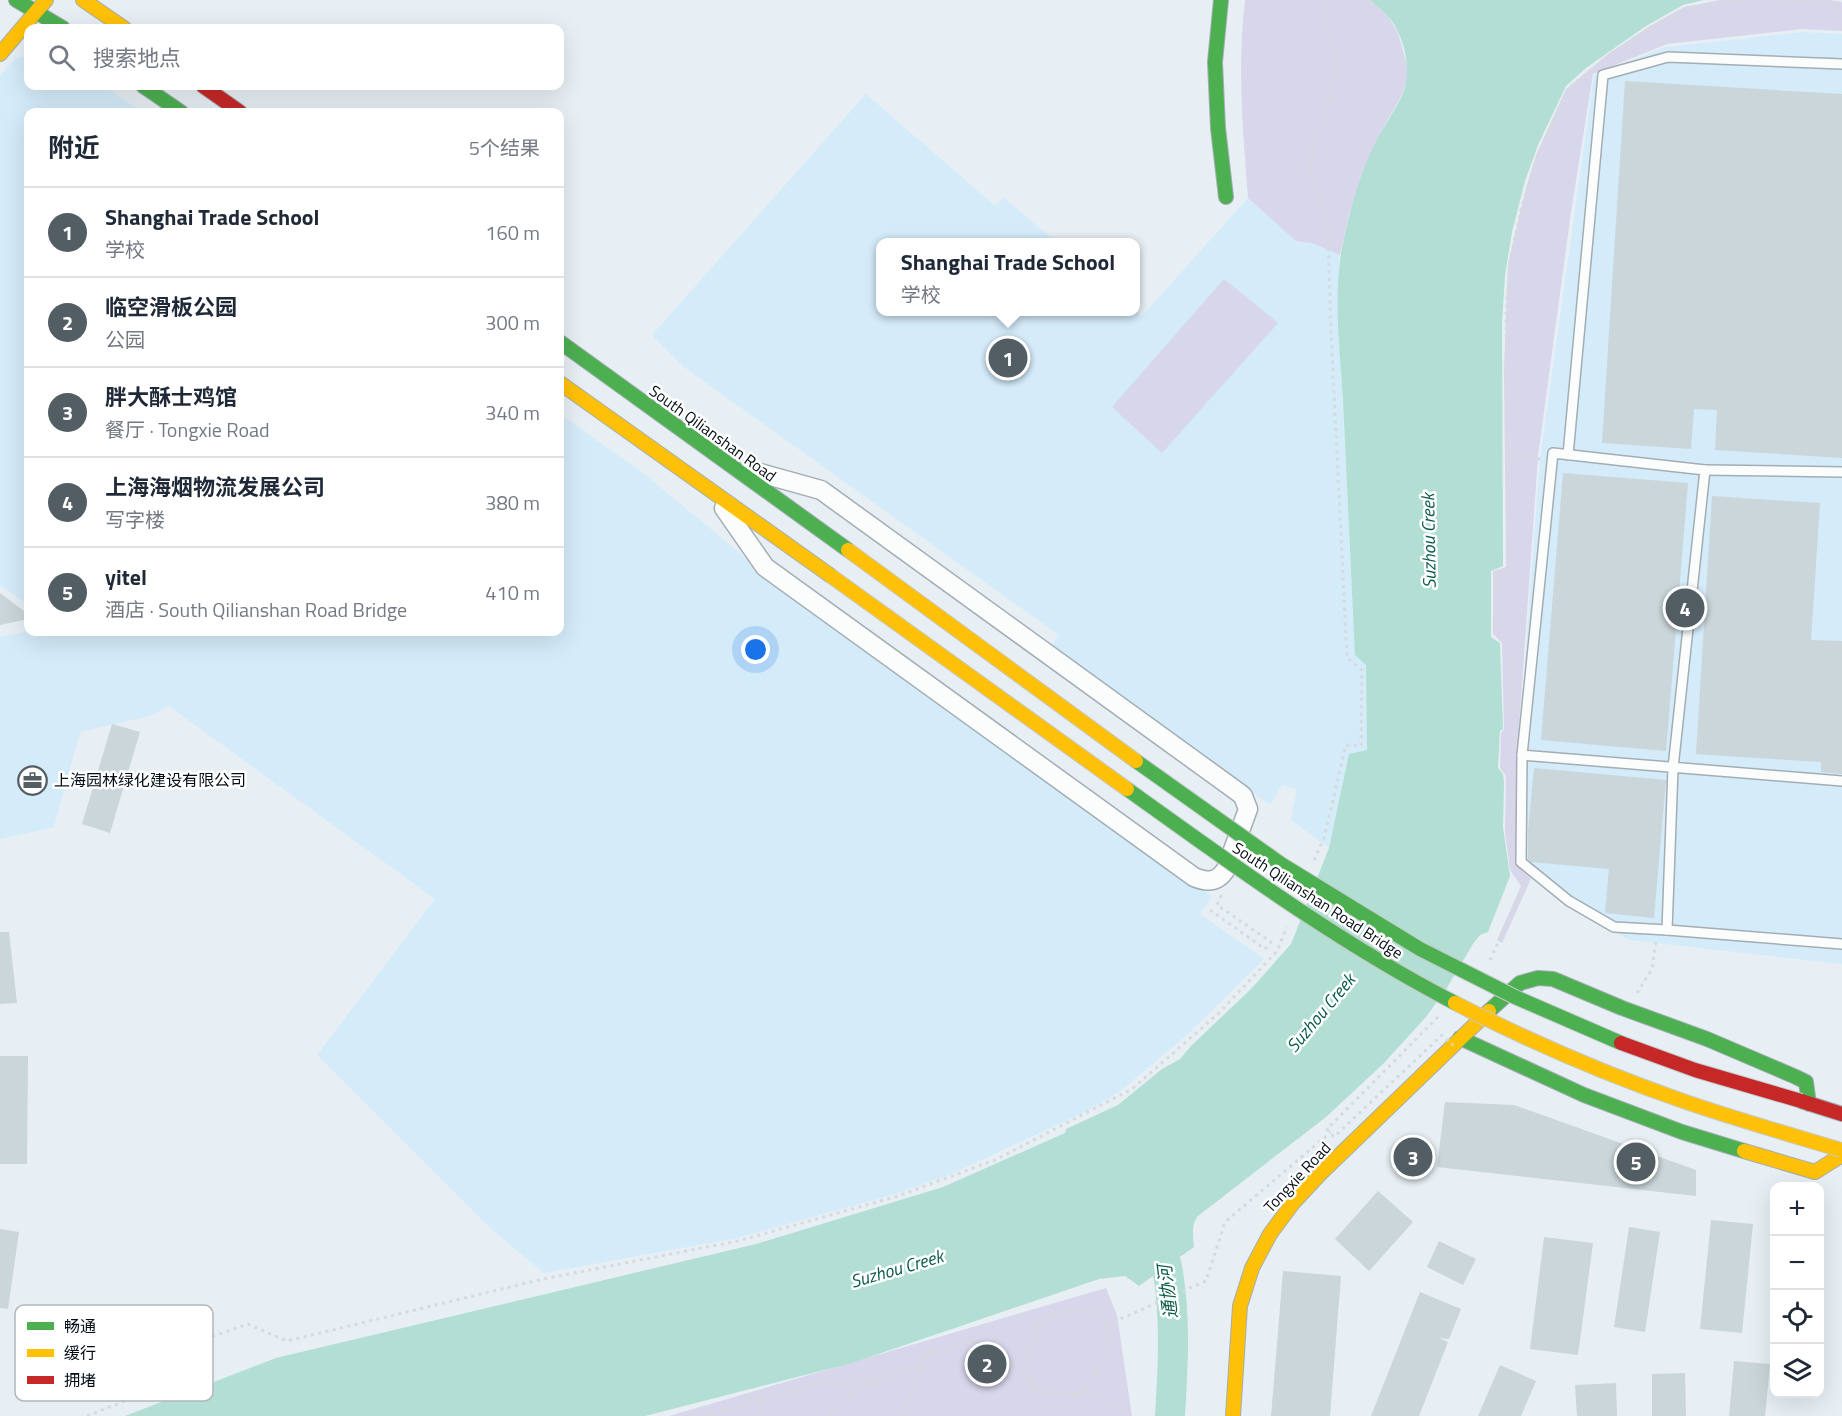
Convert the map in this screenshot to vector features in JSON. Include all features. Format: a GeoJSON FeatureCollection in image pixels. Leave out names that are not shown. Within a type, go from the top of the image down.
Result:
{"type":"FeatureCollection","features":[{"type":"Feature","properties":{"kind":"main road"},"geometry":{"type":"LineString","coordinates":[[16,0],[38,6],[58,24]]}},
{"type":"Feature","properties":{"kind":"main road"},"geometry":{"type":"LineString","coordinates":[[0,54],[38,6],[46,0]]}},
{"type":"Feature","properties":{"kind":"main road"},"geometry":{"type":"LineString","coordinates":[[83,0],[118,24]]}},
{"type":"Feature","properties":{"kind":"main road"},"geometry":{"type":"LineString","coordinates":[[1221,0],[1215,62],[1218,128],[1226,197]]}},
{"type":"Feature","properties":{"kind":"main road"},"geometry":{"type":"LineString","coordinates":[[149,90],[175,108]]}},
{"type":"Feature","properties":{"kind":"main road"},"geometry":{"type":"LineString","coordinates":[[209,90],[234,108]]}},
{"type":"Feature","properties":{"kind":"main road","name":"South Qilianshan Road"},"geometry":{"type":"LineString","coordinates":[[564,345],[848,550]]}},
{"type":"Feature","properties":{"kind":"main road"},"geometry":{"type":"LineString","coordinates":[[564,385],[713,492]]}},
{"type":"Feature","properties":{"kind":"main road","name":"South Qilianshan Road Bridge"},"geometry":{"type":"LineString","coordinates":[[713,492],[1235,866],[1336,935],[1404,976],[1503,1026],[1600,1069],[1684,1101],[1842,1152]]}},
{"type":"Feature","properties":{"kind":"main road","name":"South Qilianshan Road Bridge"},"geometry":{"type":"LineString","coordinates":[[848,550],[1108,741],[1281,864],[1420,949],[1515,997],[1611,1038],[1695,1070],[1842,1114]]}},
{"type":"Feature","properties":{"kind":"main road","name":"Tongxie Road"},"geometry":{"type":"LineString","coordinates":[[1233,1416],[1240,1308],[1258,1251],[1274,1226],[1295,1199],[1515,985],[1524,980],[1543,977],[1553,979],[1622,1008],[1707,1039],[1796,1077],[1806,1082],[1805,1103]]}},
{"type":"Feature","properties":{"kind":"main road"},"geometry":{"type":"LineString","coordinates":[[1457,1041],[1584,1095],[1682,1132],[1815,1172],[1842,1152]]}},
{"type":"Feature","properties":{"kind":"street"},"geometry":{"type":"LineString","coordinates":[[713,492],[765,567],[1194,877],[1204,881],[1213,881],[1221,877],[1246,816],[1247,803],[1238,792],[820,490],[730,465]]}},
{"type":"Feature","properties":{"kind":"lane"},"geometry":{"type":"LineString","coordinates":[[1568,455],[1603,75],[1668,57],[1842,64]]}},
{"type":"Feature","properties":{"kind":"lane"},"geometry":{"type":"LineString","coordinates":[[1842,472],[1705,470],[1553,453],[1522,755],[1521,862],[1569,901],[1614,927],[1842,944]]}},
{"type":"Feature","properties":{"kind":"lane"},"geometry":{"type":"LineString","coordinates":[[1663,929],[1673,768],[1705,470]]}},
{"type":"Feature","properties":{"kind":"lane"},"geometry":{"type":"LineString","coordinates":[[1522,755],[1842,781]]}},
{"type":"Feature","properties":{"kind":"path"},"geometry":{"type":"LineString","coordinates":[[1311,869],[1324,838],[1346,746],[1361,746],[1362,670],[1347,658],[1330,331],[1328,234],[1309,165],[1336,72],[1322,0]]}},
{"type":"Feature","properties":{"kind":"path"},"geometry":{"type":"LineString","coordinates":[[1601,62],[1646,30],[1686,10],[1744,0]]}},
{"type":"Feature","properties":{"kind":"path"},"geometry":{"type":"LineString","coordinates":[[1783,0],[1832,4],[1842,8]]}},
{"type":"Feature","properties":{"kind":"path"},"geometry":{"type":"LineString","coordinates":[[1512,714],[1511,636],[1494,626],[1497,573],[1510,572],[1506,316],[1510,262],[1521,209],[1539,154],[1569,88],[1592,69]]}},
{"type":"Feature","properties":{"kind":"path"},"geometry":{"type":"LineString","coordinates":[[1508,456],[1540,459]]}},
{"type":"Feature","properties":{"kind":"path"},"geometry":{"type":"LineString","coordinates":[[1210,910],[1265,949],[1270,942],[1217,905],[1235,866]]}},
{"type":"Feature","properties":{"kind":"path"},"geometry":{"type":"LineString","coordinates":[[1486,966],[1526,882],[1521,873]]}},
{"type":"Feature","properties":{"kind":"path"},"geometry":{"type":"LineString","coordinates":[[213,1336],[248,1324],[287,1341],[543,1279],[738,1241],[898,1196],[995,1160],[1132,1089],[1220,1012],[1277,951],[1290,920]]}},
{"type":"Feature","properties":{"kind":"path"},"geometry":{"type":"LineString","coordinates":[[1637,994],[1652,969],[1663,929]]}},
{"type":"Feature","properties":{"kind":"path"},"geometry":{"type":"LineString","coordinates":[[1454,1001],[1327,1129],[1334,1137],[1442,1035],[1457,1041]]}},
{"type":"Feature","properties":{"kind":"path"},"geometry":{"type":"LineString","coordinates":[[1107,1325],[1206,1281],[1225,1222],[1345,1120]]}},
{"type":"Feature","properties":{"kind":"path"},"geometry":{"type":"LineString","coordinates":[[1037,1391],[1027,1356],[1040,1324],[1057,1313],[1089,1309],[1103,1315],[1110,1342],[1092,1382],[1073,1395]]}},
{"type":"Feature","properties":{"kind":"path"},"geometry":{"type":"LineString","coordinates":[[903,1416],[913,1385],[930,1352],[975,1341],[1006,1358],[1037,1391],[1087,1395],[1119,1405],[1123,1416]]}},
{"type":"Feature","properties":{"kind":"path"},"geometry":{"type":"LineString","coordinates":[[828,1416],[830,1408],[869,1383],[924,1363]]}},
{"type":"Feature","properties":{"kind":"path"},"geometry":{"type":"LineString","coordinates":[[706,1416],[814,1384],[880,1379]]}},
{"type":"Feature","properties":{"kind":"path"},"geometry":{"type":"LineString","coordinates":[[754,1416],[762,1400]]}},
{"type":"Feature","properties":{"kind":"path"},"geometry":{"type":"LineString","coordinates":[[87,1416],[125,1401]]}},
{"type":"Feature","properties":{"kind":"shaded area"},"geometry":{"type":"Polygon","coordinates":[[[1245,0],[1370,0],[1388,16],[1398,33],[1407,65],[1407,80],[1361,179],[1349,214],[1340,255],[1312,243],[1296,241],[1248,198],[1241,74],[1245,0]]]}},
{"type":"Feature","properties":{"kind":"shaded area"},"geometry":{"type":"Polygon","coordinates":[[[1720,0],[1830,0],[1842,2],[1842,31],[1802,29],[1667,44],[1593,74],[1571,212],[1538,456],[1517,755],[1518,866],[1531,879],[1502,943],[1497,940],[1521,886],[1510,870],[1505,831],[1506,776],[1500,768],[1501,733],[1504,729],[1502,643],[1493,634],[1493,571],[1506,567],[1504,369],[1508,264],[1536,155],[1566,89],[1608,54],[1650,26],[1684,7],[1720,0]]]}},
{"type":"Feature","properties":{"kind":"shaded area"},"geometry":{"type":"Polygon","coordinates":[[[1803,32],[1842,34],[1842,964],[1629,940],[1569,905],[1518,866],[1518,757],[1540,459],[1594,75],[1666,47],[1803,32]]]}},
{"type":"Feature","properties":{"kind":"shaded area"},"geometry":{"type":"Polygon","coordinates":[[[24,57],[24,90],[110,90],[136,108],[24,108],[24,602],[0,585],[0,76],[16,58],[24,57]]]}},
{"type":"Feature","properties":{"kind":"shaded area"},"geometry":{"type":"Polygon","coordinates":[[[866,94],[995,206],[1003,197],[1051,238],[876,238],[876,316],[1142,316],[1248,198],[1296,241],[1312,243],[1340,255],[1338,292],[1340,349],[1355,655],[1366,665],[1367,750],[1349,755],[1329,848],[1291,820],[1297,789],[1282,785],[1270,805],[1051,646],[1059,635],[684,367],[652,335],[866,94]]]}},
{"type":"Feature","properties":{"kind":"shaded area"},"geometry":{"type":"Polygon","coordinates":[[[1224,279],[1278,323],[1162,453],[1112,407],[1224,279]]]}},
{"type":"Feature","properties":{"kind":"shaded area"},"geometry":{"type":"Polygon","coordinates":[[[564,417],[644,474],[763,572],[1212,896],[1200,914],[1264,959],[1186,1036],[1119,1092],[1085,1112],[949,1175],[892,1195],[737,1238],[544,1273],[490,1228],[317,1055],[435,899],[169,706],[150,716],[80,732],[54,827],[0,839],[0,637],[24,632],[24,636],[564,636],[564,417]]]}},
{"type":"Feature","properties":{"kind":"shaded area"},"geometry":{"type":"Polygon","coordinates":[[[1106,1288],[1117,1315],[1132,1416],[669,1416],[1106,1288]]]}},
{"type":"Feature","properties":{"kind":"water","name":"Suzhou Creek"},"geometry":{"type":"Polygon","coordinates":[[[1370,0],[1704,0],[1683,5],[1646,26],[1586,68],[1566,86],[1538,145],[1525,181],[1512,232],[1505,275],[1502,324],[1503,566],[1491,571],[1491,637],[1500,643],[1503,729],[1500,731],[1498,768],[1503,774],[1504,783],[1503,827],[1510,876],[1488,932],[1480,935],[1473,944],[1445,991],[1426,1017],[1383,1064],[1326,1117],[1198,1216],[1193,1227],[1194,1247],[1139,1286],[1125,1276],[1099,1279],[852,1363],[645,1416],[125,1416],[164,1401],[213,1401],[213,1382],[276,1358],[756,1244],[943,1187],[1065,1133],[1066,1129],[1118,1105],[1162,1069],[1180,1059],[1251,989],[1291,944],[1329,848],[1349,754],[1367,750],[1366,665],[1355,655],[1338,320],[1338,278],[1344,238],[1359,183],[1375,145],[1402,96],[1407,76],[1403,43],[1387,15],[1370,0]]]}},
{"type":"Feature","properties":{"kind":"building"},"geometry":{"type":"Polygon","coordinates":[[[1625,81],[1842,94],[1842,458],[1715,450],[1717,410],[1694,409],[1691,449],[1602,443],[1625,81]]]}},
{"type":"Feature","properties":{"kind":"building"},"geometry":{"type":"Polygon","coordinates":[[[1563,473],[1688,483],[1666,751],[1541,740],[1563,473]]]}},
{"type":"Feature","properties":{"kind":"building"},"geometry":{"type":"Polygon","coordinates":[[[1712,496],[1820,503],[1811,640],[1842,641],[1842,774],[1821,772],[1821,762],[1696,754],[1712,496]]]}},
{"type":"Feature","properties":{"kind":"building"},"geometry":{"type":"Polygon","coordinates":[[[0,593],[24,611],[24,620],[0,625],[0,593]]]}},
{"type":"Feature","properties":{"kind":"building"},"geometry":{"type":"Polygon","coordinates":[[[112,724],[140,732],[110,833],[82,824],[112,724]]]}},
{"type":"Feature","properties":{"kind":"building"},"geometry":{"type":"Polygon","coordinates":[[[1534,768],[1666,780],[1654,918],[1605,913],[1609,869],[1531,862],[1528,859],[1528,831],[1534,768]]]}},
{"type":"Feature","properties":{"kind":"building"},"geometry":{"type":"Polygon","coordinates":[[[0,932],[9,932],[17,1003],[0,1004],[0,932]]]}},
{"type":"Feature","properties":{"kind":"building"},"geometry":{"type":"Polygon","coordinates":[[[0,1056],[28,1056],[27,1164],[0,1164],[0,1056]]]}},
{"type":"Feature","properties":{"kind":"building"},"geometry":{"type":"Polygon","coordinates":[[[1445,1102],[1514,1105],[1696,1170],[1696,1196],[1437,1167],[1445,1102]]]}},
{"type":"Feature","properties":{"kind":"building"},"geometry":{"type":"Polygon","coordinates":[[[1378,1191],[1413,1222],[1369,1271],[1335,1239],[1378,1191]]]}},
{"type":"Feature","properties":{"kind":"building"},"geometry":{"type":"Polygon","coordinates":[[[1711,1220],[1753,1224],[1742,1333],[1700,1329],[1711,1220]]]}},
{"type":"Feature","properties":{"kind":"building"},"geometry":{"type":"Polygon","coordinates":[[[1629,1227],[1660,1232],[1645,1332],[1614,1327],[1629,1227]]]}},
{"type":"Feature","properties":{"kind":"building"},"geometry":{"type":"Polygon","coordinates":[[[0,1229],[19,1232],[8,1309],[0,1308],[0,1229]]]}},
{"type":"Feature","properties":{"kind":"building"},"geometry":{"type":"Polygon","coordinates":[[[1544,1237],[1593,1243],[1578,1355],[1530,1349],[1544,1237]]]}},
{"type":"Feature","properties":{"kind":"building"},"geometry":{"type":"Polygon","coordinates":[[[1439,1241],[1476,1259],[1463,1285],[1427,1267],[1439,1241]]]}},
{"type":"Feature","properties":{"kind":"building"},"geometry":{"type":"Polygon","coordinates":[[[1283,1271],[1341,1276],[1330,1416],[1271,1416],[1283,1271]]]}},
{"type":"Feature","properties":{"kind":"building"},"geometry":{"type":"Polygon","coordinates":[[[1420,1292],[1461,1309],[1449,1339],[1439,1338],[1448,1342],[1419,1416],[1371,1416],[1420,1292]]]}},
{"type":"Feature","properties":{"kind":"building"},"geometry":{"type":"Polygon","coordinates":[[[1734,1361],[1770,1364],[1765,1416],[1729,1416],[1734,1361]]]}},
{"type":"Feature","properties":{"kind":"building"},"geometry":{"type":"Polygon","coordinates":[[[1500,1365],[1536,1381],[1521,1416],[1478,1416],[1500,1365]]]}},
{"type":"Feature","properties":{"kind":"building"},"geometry":{"type":"Polygon","coordinates":[[[1685,1373],[1686,1416],[1652,1416],[1652,1374],[1685,1373]]]}},
{"type":"Feature","properties":{"kind":"building"},"geometry":{"type":"Polygon","coordinates":[[[1616,1383],[1617,1416],[1577,1416],[1575,1385],[1616,1383]]]}},
{"type":"Feature","properties":{"kind":"waterway","name":"通协河"},"geometry":{"type":"LineString","coordinates":[[1154,1227],[1167,1267],[1172,1304],[1173,1360],[1170,1416]]}},
{"type":"Feature","properties":{"kind":"traffic: fast"},"geometry":{"type":"LineString","coordinates":[[16,0],[56,24]]}},
{"type":"Feature","properties":{"kind":"traffic: fast"},"geometry":{"type":"LineString","coordinates":[[1221,0],[1215,62],[1218,128],[1226,197]]}},
{"type":"Feature","properties":{"kind":"traffic: fast"},"geometry":{"type":"LineString","coordinates":[[149,90],[175,108]]}},
{"type":"Feature","properties":{"kind":"traffic: fast"},"geometry":{"type":"LineString","coordinates":[[564,345],[848,550]]}},
{"type":"Feature","properties":{"kind":"traffic: fast"},"geometry":{"type":"LineString","coordinates":[[1136,761],[1281,864],[1420,949],[1515,997],[1621,1043]]}},
{"type":"Feature","properties":{"kind":"traffic: fast"},"geometry":{"type":"LineString","coordinates":[[1127,789],[1328,929],[1455,1003]]}},
{"type":"Feature","properties":{"kind":"traffic: fast"},"geometry":{"type":"LineString","coordinates":[[1489,1011],[1520,983],[1538,978],[1553,979],[1622,1008],[1707,1039],[1796,1077],[1806,1082],[1809,1104]]}},
{"type":"Feature","properties":{"kind":"traffic: fast"},"geometry":{"type":"LineString","coordinates":[[1460,1038],[1584,1095],[1682,1132],[1744,1151]]}},
{"type":"Feature","properties":{"kind":"traffic: slow"},"geometry":{"type":"LineString","coordinates":[[26,24],[46,0]]}},
{"type":"Feature","properties":{"kind":"traffic: slow"},"geometry":{"type":"LineString","coordinates":[[83,0],[118,24]]}},
{"type":"Feature","properties":{"kind":"traffic: slow"},"geometry":{"type":"LineString","coordinates":[[0,54],[24,26]]}},
{"type":"Feature","properties":{"kind":"traffic: slow"},"geometry":{"type":"LineString","coordinates":[[564,386],[831,576]]}},
{"type":"Feature","properties":{"kind":"traffic: slow"},"geometry":{"type":"LineString","coordinates":[[848,550],[1136,761]]}},
{"type":"Feature","properties":{"kind":"traffic: slow"},"geometry":{"type":"LineString","coordinates":[[831,576],[1127,789]]}},
{"type":"Feature","properties":{"kind":"traffic: slow"},"geometry":{"type":"LineString","coordinates":[[1455,1003],[1539,1044],[1625,1080],[1703,1108],[1841,1150]]}},
{"type":"Feature","properties":{"kind":"traffic: slow"},"geometry":{"type":"LineString","coordinates":[[1233,1416],[1240,1306],[1252,1268],[1270,1234],[1293,1203],[1320,1174],[1489,1011]]}},
{"type":"Feature","properties":{"kind":"traffic: slow"},"geometry":{"type":"LineString","coordinates":[[1744,1151],[1815,1172],[1842,1155]]}},
{"type":"Feature","properties":{"kind":"traffic: jam"},"geometry":{"type":"LineString","coordinates":[[209,90],[234,108]]}},
{"type":"Feature","properties":{"kind":"traffic: jam"},"geometry":{"type":"LineString","coordinates":[[1621,1043],[1695,1070],[1801,1101]]}},
{"type":"Feature","properties":{"kind":"traffic: jam"},"geometry":{"type":"LineString","coordinates":[[1801,1101],[1842,1114]]}},
{"type":"Feature","properties":{"kind":"place","name":"Shanghai Trade School"},"geometry":{"type":"Point","coordinates":[1008,358]}},
{"type":"Feature","properties":{"kind":"place","name":"上海海烟物流发展公司"},"geometry":{"type":"Point","coordinates":[1685,608]}},
{"type":"Feature","properties":{"kind":"place","name":"上海园林绿化建设有限公司"},"geometry":{"type":"Point","coordinates":[33,780]}},
{"type":"Feature","properties":{"kind":"place","name":"胖大酥士鸡馆"},"geometry":{"type":"Point","coordinates":[1413,1157]}},
{"type":"Feature","properties":{"kind":"place","name":"yitel"},"geometry":{"type":"Point","coordinates":[1636,1162]}},
{"type":"Feature","properties":{"kind":"place","name":"临空滑板公园"},"geometry":{"type":"Point","coordinates":[987,1364]}}]}
